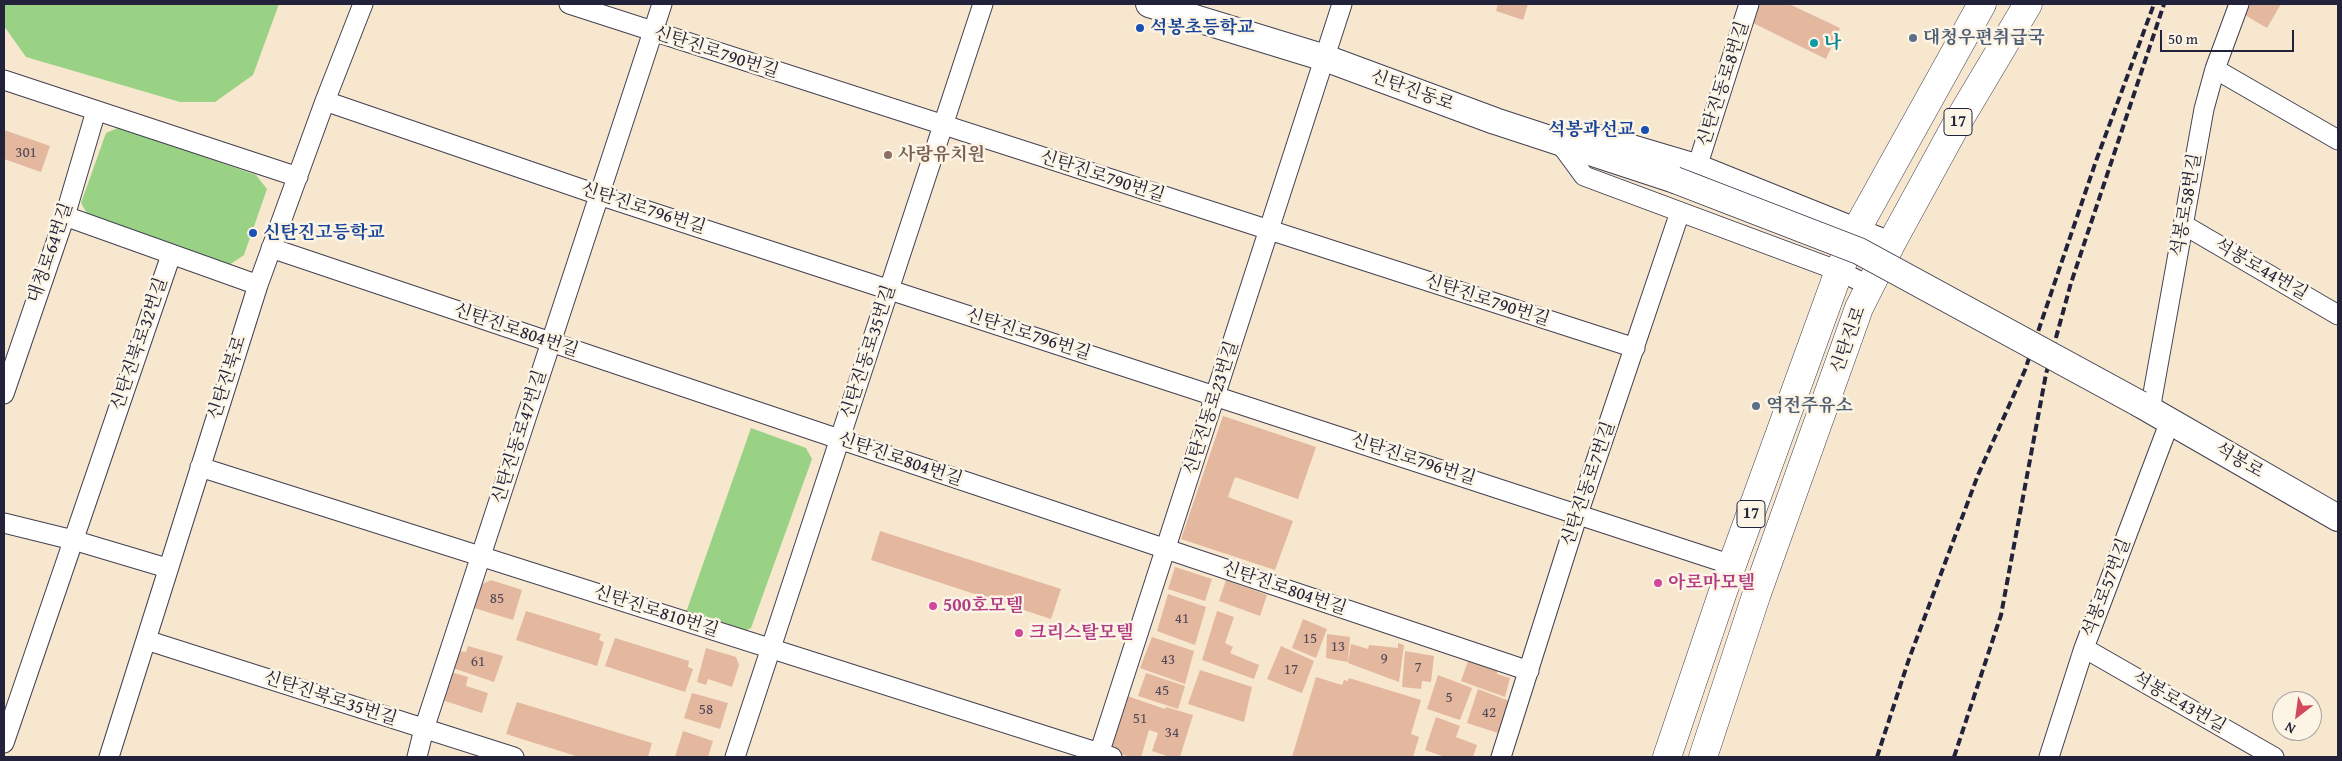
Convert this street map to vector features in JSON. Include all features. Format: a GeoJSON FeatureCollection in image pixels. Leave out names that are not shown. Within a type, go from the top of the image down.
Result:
{"type":"FeatureCollection","features":[{"type":"Feature","properties":{"kind":"main road","name":"신탄진동로"},"geometry":{"type":"LineString","coordinates":[[1149,4],[1325,58],[1495,121],[1675,180]]}},
{"type":"Feature","properties":{"kind":"main road","name":"신탄진로"},"geometry":{"type":"LineString","coordinates":[[1667,757],[1732,565],[1838,272],[1858,227],[1982,4]]}},
{"type":"Feature","properties":{"kind":"main road","name":"신탄진로"},"geometry":{"type":"LineString","coordinates":[[1703,757],[1756,596],[1859,308],[1892,242],[1970,102],[2028,4]]}},
{"type":"Feature","properties":{"kind":"main road"},"geometry":{"type":"LineString","coordinates":[[1966,33],[1967,54],[1964,69],[1950,93],[1951,102],[1958,105],[1970,102]]}},
{"type":"Feature","properties":{"kind":"main road","name":"석봉로"},"geometry":{"type":"LineString","coordinates":[[1675,180],[1859,251],[2154,412],[2338,518]]}},
{"type":"Feature","properties":{"kind":"street","name":"신탄진북로"},"geometry":{"type":"LineString","coordinates":[[109,757],[167,568],[258,285],[325,101],[363,4]]}},
{"type":"Feature","properties":{"kind":"street","name":"신탄진로790번길"},"geometry":{"type":"LineString","coordinates":[[569,4],[653,33],[1635,348]]}},
{"type":"Feature","properties":{"kind":"street","name":"신탄진동로47번길"},"geometry":{"type":"LineString","coordinates":[[417,757],[424,729],[662,4]]}},
{"type":"Feature","properties":{"kind":"street","name":"신탄진동로35번길"},"geometry":{"type":"LineString","coordinates":[[736,757],[770,648],[983,4]]}},
{"type":"Feature","properties":{"kind":"street","name":"신탄진동로23번길"},"geometry":{"type":"LineString","coordinates":[[1103,756],[1166,549],[1342,4]]}},
{"type":"Feature","properties":{"kind":"street","name":"석봉로58번길"},"geometry":{"type":"LineString","coordinates":[[2154,412],[2204,109],[2215,68],[2239,4]]}},
{"type":"Feature","properties":{"kind":"street","name":"신탄진동로8번길"},"geometry":{"type":"LineString","coordinates":[[1698,164],[1743,6]]}},
{"type":"Feature","properties":{"kind":"street"},"geometry":{"type":"LineString","coordinates":[[2215,68],[2338,140]]}},
{"type":"Feature","properties":{"kind":"street"},"geometry":{"type":"LineString","coordinates":[[4,80],[298,177]]}},
{"type":"Feature","properties":{"kind":"street","name":"신탄진로796번길"},"geometry":{"type":"LineString","coordinates":[[325,101],[600,195],[1732,565]]}},
{"type":"Feature","properties":{"kind":"street","name":"대청로64번길"},"geometry":{"type":"LineString","coordinates":[[4,394],[65,216],[96,111]]}},
{"type":"Feature","properties":{"kind":"street"},"geometry":{"type":"LineString","coordinates":[[1870,286],[1838,272],[1584,176],[1560,142],[1590,132],[1698,164],[1892,242]]}},
{"type":"Feature","properties":{"kind":"street","name":"신탄진동로7번길"},"geometry":{"type":"LineString","coordinates":[[1501,757],[1578,514],[1680,212]]}},
{"type":"Feature","properties":{"kind":"street","name":"신탄진북로32번길"},"geometry":{"type":"LineString","coordinates":[[4,742],[171,255],[65,216]]}},
{"type":"Feature","properties":{"kind":"street","name":"석봉로44번길"},"geometry":{"type":"LineString","coordinates":[[2184,225],[2338,315]]}},
{"type":"Feature","properties":{"kind":"street","name":"신탄진로804번길"},"geometry":{"type":"LineString","coordinates":[[271,248],[1529,671]]}},
{"type":"Feature","properties":{"kind":"street"},"geometry":{"type":"LineString","coordinates":[[171,255],[258,285]]}},
{"type":"Feature","properties":{"kind":"street","name":"석봉로57번길"},"geometry":{"type":"LineString","coordinates":[[2049,757],[2084,648],[2154,412]]}},
{"type":"Feature","properties":{"kind":"street","name":"신탄진로810번길"},"geometry":{"type":"LineString","coordinates":[[200,467],[1103,756]]}},
{"type":"Feature","properties":{"kind":"street"},"geometry":{"type":"LineString","coordinates":[[4,522],[167,568]]}},
{"type":"Feature","properties":{"kind":"street","name":"신탄진북로35번길"},"geometry":{"type":"LineString","coordinates":[[146,640],[514,757]]}},
{"type":"Feature","properties":{"kind":"street","name":"석봉로43번길"},"geometry":{"type":"LineString","coordinates":[[2084,648],[2274,757]]}},
{"type":"Feature","properties":{"kind":"green space"},"geometry":{"type":"Polygon","coordinates":[[[4,4],[279,4],[253,75],[215,102],[180,102],[26,57],[4,26],[4,4]]]}},
{"type":"Feature","properties":{"kind":"green space"},"geometry":{"type":"Polygon","coordinates":[[[120,127],[256,175],[267,189],[244,255],[229,265],[89,217],[81,203],[106,133],[120,127]]]}},
{"type":"Feature","properties":{"kind":"green space"},"geometry":{"type":"Polygon","coordinates":[[[751,428],[806,448],[812,459],[751,628],[737,635],[684,618],[751,428]]]}},
{"type":"Feature","properties":{"kind":"building"},"geometry":{"type":"Polygon","coordinates":[[[1498,4],[1528,4],[1523,20],[1496,11],[1498,4]]]}},
{"type":"Feature","properties":{"kind":"building","name":"나"},"geometry":{"type":"Polygon","coordinates":[[[1759,4],[1789,4],[1840,28],[1826,59],[1751,22],[1759,4]]]}},
{"type":"Feature","properties":{"kind":"building"},"geometry":{"type":"Polygon","coordinates":[[[2249,4],[2281,4],[2267,28],[2243,14],[2249,4]]]}},
{"type":"Feature","properties":{"kind":"building"},"geometry":{"type":"Polygon","coordinates":[[[4,130],[50,146],[41,172],[4,159],[4,130]]]}},
{"type":"Feature","properties":{"kind":"building"},"geometry":{"type":"Polygon","coordinates":[[[1223,416],[1316,447],[1298,499],[1235,477],[1228,497],[1293,521],[1275,570],[1181,539],[1223,416]]]}},
{"type":"Feature","properties":{"kind":"building"},"geometry":{"type":"Polygon","coordinates":[[[880,531],[1061,589],[1051,619],[871,560],[880,531]]]}},
{"type":"Feature","properties":{"kind":"building"},"geometry":{"type":"Polygon","coordinates":[[[1175,567],[1212,579],[1205,601],[1168,589],[1175,567]]]}},
{"type":"Feature","properties":{"kind":"building"},"geometry":{"type":"Polygon","coordinates":[[[491,580],[522,590],[513,620],[471,607],[478,586],[491,580]]]}},
{"type":"Feature","properties":{"kind":"building"},"geometry":{"type":"Polygon","coordinates":[[[1226,580],[1267,595],[1260,616],[1219,601],[1226,580]]]}},
{"type":"Feature","properties":{"kind":"building"},"geometry":{"type":"Polygon","coordinates":[[[1168,594],[1206,607],[1195,645],[1157,631],[1168,594]]]}},
{"type":"Feature","properties":{"kind":"building"},"geometry":{"type":"Polygon","coordinates":[[[526,611],[601,634],[599,640],[604,642],[597,666],[516,640],[526,611]]]}},
{"type":"Feature","properties":{"kind":"building"},"geometry":{"type":"Polygon","coordinates":[[[1217,611],[1234,617],[1225,643],[1233,647],[1230,653],[1259,665],[1254,679],[1202,660],[1217,611]]]}},
{"type":"Feature","properties":{"kind":"building"},"geometry":{"type":"Polygon","coordinates":[[[1303,619],[1327,629],[1316,658],[1292,648],[1303,619]]]}},
{"type":"Feature","properties":{"kind":"building"},"geometry":{"type":"Polygon","coordinates":[[[1327,634],[1350,637],[1348,662],[1326,658],[1327,634]]]}},
{"type":"Feature","properties":{"kind":"building"},"geometry":{"type":"Polygon","coordinates":[[[1152,637],[1194,651],[1185,684],[1140,668],[1152,637]]]}},
{"type":"Feature","properties":{"kind":"building"},"geometry":{"type":"Polygon","coordinates":[[[615,638],[689,661],[688,667],[693,669],[685,692],[605,666],[615,638]]]}},
{"type":"Feature","properties":{"kind":"building"},"geometry":{"type":"Polygon","coordinates":[[[1398,643],[1404,645],[1399,682],[1348,663],[1351,644],[1368,649],[1369,645],[1398,648],[1398,643]]]}},
{"type":"Feature","properties":{"kind":"building"},"geometry":{"type":"Polygon","coordinates":[[[468,646],[503,656],[494,682],[453,668],[458,651],[466,652],[468,646]]]}},
{"type":"Feature","properties":{"kind":"building"},"geometry":{"type":"Polygon","coordinates":[[[1281,646],[1314,661],[1302,693],[1267,679],[1281,646]]]}},
{"type":"Feature","properties":{"kind":"building"},"geometry":{"type":"Polygon","coordinates":[[[706,648],[736,657],[739,665],[732,687],[708,679],[706,685],[697,682],[706,648]]]}},
{"type":"Feature","properties":{"kind":"building"},"geometry":{"type":"Polygon","coordinates":[[[1405,651],[1434,656],[1431,682],[1422,681],[1421,689],[1402,687],[1405,651]]]}},
{"type":"Feature","properties":{"kind":"building"},"geometry":{"type":"Polygon","coordinates":[[[1468,661],[1497,670],[1497,674],[1510,678],[1505,697],[1461,681],[1468,661]]]}},
{"type":"Feature","properties":{"kind":"building"},"geometry":{"type":"Polygon","coordinates":[[[1200,670],[1252,687],[1244,722],[1188,704],[1200,670]]]}},
{"type":"Feature","properties":{"kind":"building"},"geometry":{"type":"Polygon","coordinates":[[[451,672],[468,677],[466,686],[488,693],[482,713],[442,700],[451,672]]]}},
{"type":"Feature","properties":{"kind":"building"},"geometry":{"type":"Polygon","coordinates":[[[1146,673],[1185,686],[1178,709],[1138,696],[1146,673]]]}},
{"type":"Feature","properties":{"kind":"building"},"geometry":{"type":"Polygon","coordinates":[[[1438,675],[1472,688],[1460,720],[1427,709],[1438,675]]]}},
{"type":"Feature","properties":{"kind":"building"},"geometry":{"type":"Polygon","coordinates":[[[1316,677],[1342,685],[1344,680],[1348,681],[1349,678],[1421,700],[1411,734],[1419,737],[1413,757],[1292,757],[1316,677]]]}},
{"type":"Feature","properties":{"kind":"building"},"geometry":{"type":"Polygon","coordinates":[[[1478,689],[1512,702],[1501,734],[1467,723],[1478,689]]]}},
{"type":"Feature","properties":{"kind":"building"},"geometry":{"type":"Polygon","coordinates":[[[692,693],[728,703],[720,729],[684,718],[692,693]]]}},
{"type":"Feature","properties":{"kind":"building"},"geometry":{"type":"Polygon","coordinates":[[[1127,696],[1165,709],[1166,707],[1193,715],[1180,757],[1170,757],[1152,751],[1158,733],[1149,730],[1141,757],[1130,757],[1109,750],[1127,696]]]}},
{"type":"Feature","properties":{"kind":"building"},"geometry":{"type":"Polygon","coordinates":[[[517,702],[652,743],[648,757],[579,757],[506,734],[517,702]]]}},
{"type":"Feature","properties":{"kind":"building"},"geometry":{"type":"Polygon","coordinates":[[[1436,717],[1460,726],[1456,737],[1477,745],[1473,757],[1445,757],[1425,750],[1436,717]]]}},
{"type":"Feature","properties":{"kind":"building"},"geometry":{"type":"Polygon","coordinates":[[[683,731],[713,741],[708,757],[675,757],[683,731]]]}},
{"type":"Feature","properties":{"kind":"railway"},"geometry":{"type":"LineString","coordinates":[[1877,757],[1909,659],[1978,475],[2025,370],[2096,161],[2154,4]]}},
{"type":"Feature","properties":{"kind":"railway"},"geometry":{"type":"LineString","coordinates":[[1954,757],[2001,615],[2046,374],[2071,283],[2164,4]]}},
{"type":"Feature","properties":{"kind":"place","name":"석봉초등학교"},"geometry":{"type":"Point","coordinates":[1140,28]}},
{"type":"Feature","properties":{"kind":"place","name":"대청우편취급국"},"geometry":{"type":"Point","coordinates":[1913,38]}},
{"type":"Feature","properties":{"kind":"place","name":"나"},"geometry":{"type":"Point","coordinates":[1814,43]}},
{"type":"Feature","properties":{"kind":"place","name":"석봉과선교"},"geometry":{"type":"Point","coordinates":[1645,130]}},
{"type":"Feature","properties":{"kind":"place","name":"사랑유치원"},"geometry":{"type":"Point","coordinates":[888,155]}},
{"type":"Feature","properties":{"kind":"place","name":"신탄진고등학교"},"geometry":{"type":"Point","coordinates":[253,233]}},
{"type":"Feature","properties":{"kind":"place","name":"역전주유소"},"geometry":{"type":"Point","coordinates":[1756,406]}},
{"type":"Feature","properties":{"kind":"place","name":"아로마모텔"},"geometry":{"type":"Point","coordinates":[1658,583]}},
{"type":"Feature","properties":{"kind":"place","name":"500호모텔"},"geometry":{"type":"Point","coordinates":[933,606]}},
{"type":"Feature","properties":{"kind":"place","name":"크리스탈모텔"},"geometry":{"type":"Point","coordinates":[1019,633]}}]}
